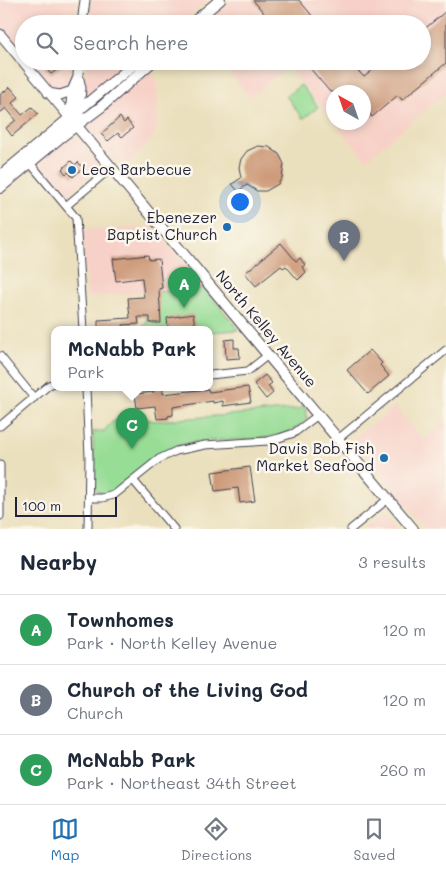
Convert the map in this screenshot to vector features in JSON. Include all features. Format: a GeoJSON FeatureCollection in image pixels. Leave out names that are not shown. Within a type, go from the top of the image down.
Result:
{"type":"FeatureCollection","features":[{"type":"Feature","properties":{"kind":"main road"},"geometry":{"type":"LineString","coordinates":[[202,15],[220,0]]}},
{"type":"Feature","properties":{"kind":"main road"},"geometry":{"type":"LineString","coordinates":[[0,188],[26,159],[70,118],[127,70]]}},
{"type":"Feature","properties":{"kind":"main road"},"geometry":{"type":"LineString","coordinates":[[0,176],[77,127],[143,70]]}},
{"type":"Feature","properties":{"kind":"main road","name":"North Kelley Avenue"},"geometry":{"type":"LineString","coordinates":[[70,118],[413,529]]}},
{"type":"Feature","properties":{"kind":"street"},"geometry":{"type":"LineString","coordinates":[[83,15],[85,0]]}},
{"type":"Feature","properties":{"kind":"street","name":"North Kelley Avenue"},"geometry":{"type":"LineString","coordinates":[[0,34],[15,52]]}},
{"type":"Feature","properties":{"kind":"street","name":"North Kelley Avenue"},"geometry":{"type":"LineString","coordinates":[[29,70],[70,118]]}},
{"type":"Feature","properties":{"kind":"street"},"geometry":{"type":"LineString","coordinates":[[77,127],[81,88],[78,70]]}},
{"type":"Feature","properties":{"kind":"street"},"geometry":{"type":"LineString","coordinates":[[70,118],[72,91],[78,76]]}},
{"type":"Feature","properties":{"kind":"street"},"geometry":{"type":"LineString","coordinates":[[48,93],[60,95],[72,91]]}},
{"type":"Feature","properties":{"kind":"street"},"geometry":{"type":"LineString","coordinates":[[26,159],[76,218],[83,326]]}},
{"type":"Feature","properties":{"kind":"street"},"geometry":{"type":"LineString","coordinates":[[66,206],[112,167]]}},
{"type":"Feature","properties":{"kind":"street"},"geometry":{"type":"LineString","coordinates":[[338,439],[446,350]]}},
{"type":"Feature","properties":{"kind":"street"},"geometry":{"type":"LineString","coordinates":[[213,374],[248,371],[268,355]]}},
{"type":"Feature","properties":{"kind":"street"},"geometry":{"type":"LineString","coordinates":[[0,356],[34,398]]}},
{"type":"Feature","properties":{"kind":"street"},"geometry":{"type":"LineString","coordinates":[[0,426],[51,385]]}},
{"type":"Feature","properties":{"kind":"street"},"geometry":{"type":"LineString","coordinates":[[86,391],[88,529]]}},
{"type":"Feature","properties":{"kind":"street"},"geometry":{"type":"LineString","coordinates":[[89,498],[111,496],[159,459],[176,451],[205,445],[273,440],[294,433],[318,415]]}},
{"type":"Feature","properties":{"kind":"street"},"geometry":{"type":"LineString","coordinates":[[0,465],[0,516]]}},
{"type":"Feature","properties":{"kind":"street"},"geometry":{"type":"LineString","coordinates":[[133,480],[174,529]]}},
{"type":"Feature","properties":{"kind":"street"},"geometry":{"type":"LineString","coordinates":[[352,529],[388,499]]}},
{"type":"Feature","properties":{"kind":"shaded area"},"geometry":{"type":"Polygon","coordinates":[[[0,0],[77,0],[76,15],[15,15],[15,42],[0,24],[0,0]]]}},
{"type":"Feature","properties":{"kind":"shaded area"},"geometry":{"type":"Polygon","coordinates":[[[92,0],[209,0],[191,15],[91,15],[92,0]]]}},
{"type":"Feature","properties":{"kind":"shaded area"},"geometry":{"type":"Polygon","coordinates":[[[231,0],[446,0],[446,93],[366,160],[341,130],[371,130],[371,85],[326,85],[326,112],[291,70],[431,70],[431,15],[213,15],[231,0]]]}},
{"type":"Feature","properties":{"kind":"shaded area"},"geometry":{"type":"Polygon","coordinates":[[[38,70],[70,70],[68,89],[66,91],[56,91],[38,70]]]}},
{"type":"Feature","properties":{"kind":"shaded area"},"geometry":{"type":"Polygon","coordinates":[[[86,70],[121,70],[85,99],[86,70]]]}},
{"type":"Feature","properties":{"kind":"shaded area"},"geometry":{"type":"Polygon","coordinates":[[[227,70],[283,70],[250,98],[227,70]]]}},
{"type":"Feature","properties":{"kind":"shaded area"},"geometry":{"type":"Polygon","coordinates":[[[148,71],[157,81],[158,122],[154,134],[147,145],[122,170],[92,134],[89,124],[91,120],[148,71]]]}},
{"type":"Feature","properties":{"kind":"shaded area"},"geometry":{"type":"Polygon","coordinates":[[[70,138],[81,142],[101,164],[97,171],[69,193],[61,189],[41,163],[43,159],[70,138]]]}},
{"type":"Feature","properties":{"kind":"shaded area"},"geometry":{"type":"Polygon","coordinates":[[[154,227],[204,288],[85,297],[87,290],[83,230],[154,227]]]}},
{"type":"Feature","properties":{"kind":"shaded area"},"geometry":{"type":"Polygon","coordinates":[[[395,406],[423,440],[446,421],[446,529],[426,529],[352,440],[395,406]]]}},
{"type":"Feature","properties":{"kind":"shaded area"},"geometry":{"type":"Polygon","coordinates":[[[386,511],[401,529],[364,529],[386,511]]]}},
{"type":"Feature","properties":{"kind":"green space"},"geometry":{"type":"Polygon","coordinates":[[[301,85],[318,107],[303,119],[286,96],[301,85]]]}},
{"type":"Feature","properties":{"kind":"green space"},"geometry":{"type":"Polygon","coordinates":[[[204,288],[239,330],[213,332],[213,326],[144,326],[147,324],[145,293],[204,288]]]}},
{"type":"Feature","properties":{"kind":"green space"},"geometry":{"type":"Polygon","coordinates":[[[302,405],[306,410],[307,418],[295,428],[280,435],[245,440],[207,441],[175,447],[153,459],[113,492],[102,494],[94,486],[93,432],[104,431],[112,422],[127,416],[156,421],[300,409],[302,405]]]}},
{"type":"Feature","properties":{"kind":"building"},"geometry":{"type":"Polygon","coordinates":[[[253,0],[299,0],[312,15],[266,15],[253,0]]]}},
{"type":"Feature","properties":{"kind":"building"},"geometry":{"type":"Polygon","coordinates":[[[446,11],[446,63],[402,100],[398,95],[372,117],[371,85],[326,85],[326,87],[312,70],[357,70],[364,77],[373,70],[431,70],[431,24],[446,11]]]}},
{"type":"Feature","properties":{"kind":"building"},"geometry":{"type":"Polygon","coordinates":[[[47,70],[57,70],[51,74],[47,70]]]}},
{"type":"Feature","properties":{"kind":"building"},"geometry":{"type":"Polygon","coordinates":[[[10,87],[19,97],[12,103],[22,115],[32,107],[38,114],[12,136],[6,128],[16,120],[6,108],[0,113],[0,95],[10,87]]]}},
{"type":"Feature","properties":{"kind":"building"},"geometry":{"type":"Polygon","coordinates":[[[120,117],[124,123],[127,120],[133,128],[122,137],[118,133],[108,141],[101,134],[120,117]]]}},
{"type":"Feature","properties":{"kind":"building"},"geometry":{"type":"Polygon","coordinates":[[[258,146],[269,147],[279,154],[284,164],[282,178],[278,184],[266,191],[257,191],[247,185],[238,191],[232,184],[241,178],[239,167],[241,159],[247,151],[258,146]]]}},
{"type":"Feature","properties":{"kind":"building","name":"Leos Barbecue"},"geometry":{"type":"Polygon","coordinates":[[[71,161],[75,165],[78,162],[83,168],[73,177],[68,172],[66,174],[62,169],[71,161]]]}},
{"type":"Feature","properties":{"kind":"building"},"geometry":{"type":"Polygon","coordinates":[[[281,243],[296,261],[300,258],[305,265],[302,267],[306,272],[298,280],[286,266],[283,268],[281,266],[256,286],[245,273],[281,243]]]}},
{"type":"Feature","properties":{"kind":"building"},"geometry":{"type":"Polygon","coordinates":[[[148,255],[149,260],[159,259],[162,288],[159,289],[161,323],[150,323],[150,317],[138,317],[139,324],[98,326],[98,320],[130,318],[128,298],[144,297],[142,278],[116,281],[113,259],[148,255]]]}},
{"type":"Feature","properties":{"kind":"building"},"geometry":{"type":"Polygon","coordinates":[[[193,314],[195,325],[168,326],[167,318],[193,314]]]}},
{"type":"Feature","properties":{"kind":"building"},"geometry":{"type":"Polygon","coordinates":[[[234,339],[234,348],[239,348],[240,358],[226,359],[225,340],[234,339]]]}},
{"type":"Feature","properties":{"kind":"building"},"geometry":{"type":"Polygon","coordinates":[[[370,350],[382,363],[380,365],[389,376],[368,394],[347,370],[370,350]]]}},
{"type":"Feature","properties":{"kind":"building"},"geometry":{"type":"Polygon","coordinates":[[[265,375],[272,383],[268,386],[273,393],[266,399],[254,384],[265,375]]]}},
{"type":"Feature","properties":{"kind":"building"},"geometry":{"type":"Polygon","coordinates":[[[248,387],[251,402],[223,406],[223,401],[213,403],[213,401],[173,407],[173,415],[168,416],[168,418],[157,419],[155,406],[137,408],[135,394],[154,391],[163,391],[163,394],[190,391],[209,392],[248,387]]]}},
{"type":"Feature","properties":{"kind":"building"},"geometry":{"type":"Polygon","coordinates":[[[250,467],[255,501],[240,503],[238,488],[215,491],[212,472],[250,467]]]}},
{"type":"Feature","properties":{"kind":"place","name":"Leos Barbecue"},"geometry":{"type":"Point","coordinates":[72,170]}},
{"type":"Feature","properties":{"kind":"place","name":"Ebenezer Baptist Church"},"geometry":{"type":"Point","coordinates":[227,227]}},
{"type":"Feature","properties":{"kind":"place","name":"Church of the Living God"},"geometry":{"type":"Point","coordinates":[344,261]}},
{"type":"Feature","properties":{"kind":"place","name":"Townhomes"},"geometry":{"type":"Point","coordinates":[184,308]}},
{"type":"Feature","properties":{"kind":"place","name":"McNabb Park"},"geometry":{"type":"Point","coordinates":[132,449]}},
{"type":"Feature","properties":{"kind":"place","name":"Davis Bob Fish Market Seafood"},"geometry":{"type":"Point","coordinates":[384,458]}}]}
